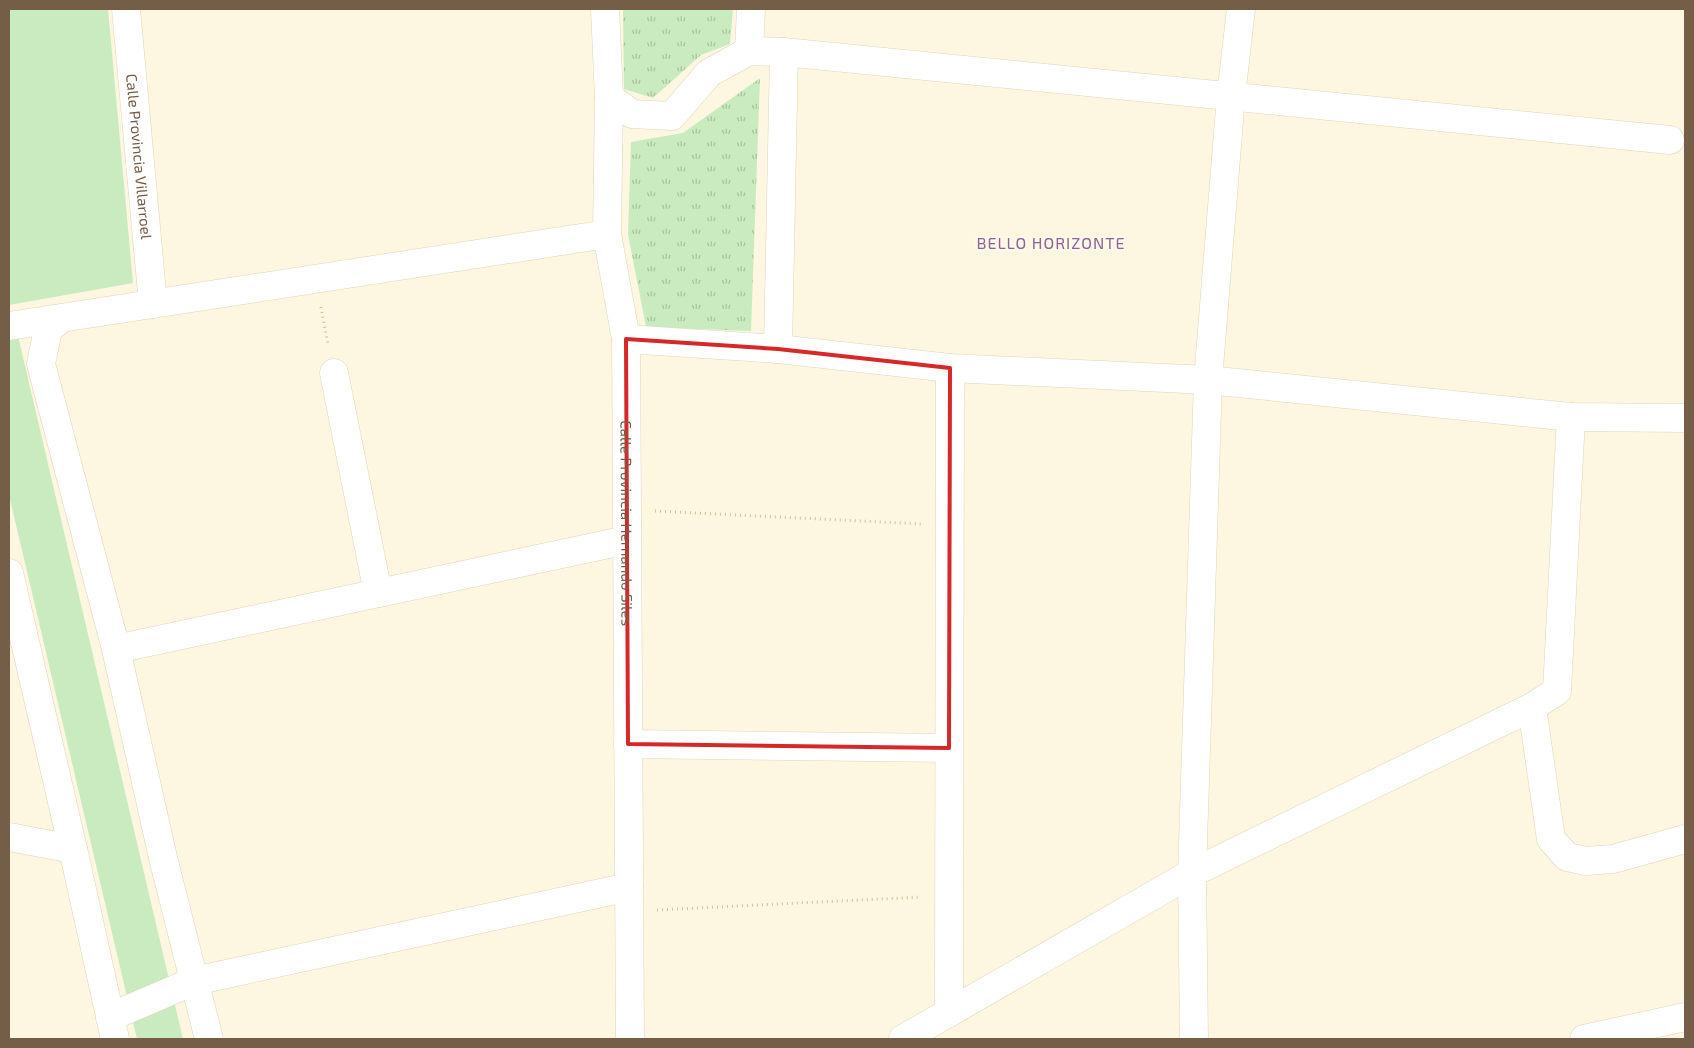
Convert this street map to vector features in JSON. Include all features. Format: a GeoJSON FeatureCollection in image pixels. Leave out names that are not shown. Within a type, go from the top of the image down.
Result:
{"type":"FeatureCollection","features":[{"type":"Feature","properties":{"kind":"street","name":"Calle Provincia Villarroel"},"geometry":{"type":"LineString","coordinates":[[126,9],[153,304]]}},
{"type":"Feature","properties":{"kind":"street","name":"Calle Provincia Hernando Siles"},"geometry":{"type":"LineString","coordinates":[[606,9],[609,97],[607,234],[626,339],[630,1039]]}},
{"type":"Feature","properties":{"kind":"street"},"geometry":{"type":"LineString","coordinates":[[749,51],[751,9]]}},
{"type":"Feature","properties":{"kind":"street"},"geometry":{"type":"LineString","coordinates":[[1194,1039],[1192,873],[1208,380],[1231,96],[1241,9]]}},
{"type":"Feature","properties":{"kind":"street"},"geometry":{"type":"LineString","coordinates":[[609,97],[632,114],[672,116],[709,73],[749,51],[784,52],[1670,140]]}},
{"type":"Feature","properties":{"kind":"street"},"geometry":{"type":"LineString","coordinates":[[778,349],[784,52]]}},
{"type":"Feature","properties":{"kind":"street"},"geometry":{"type":"LineString","coordinates":[[9,326],[607,234]]}},
{"type":"Feature","properties":{"kind":"street"},"geometry":{"type":"LineString","coordinates":[[62,318],[48,329],[41,364],[116,649],[164,862],[209,1039]]}},
{"type":"Feature","properties":{"kind":"street"},"geometry":{"type":"LineString","coordinates":[[626,339],[778,349],[950,368],[1208,380],[1571,417],[1685,418]]}},
{"type":"Feature","properties":{"kind":"street"},"geometry":{"type":"LineString","coordinates":[[949,1013],[950,368]]}},
{"type":"Feature","properties":{"kind":"street"},"geometry":{"type":"LineString","coordinates":[[334,373],[378,593]]}},
{"type":"Feature","properties":{"kind":"street"},"geometry":{"type":"LineString","coordinates":[[903,1039],[1192,873],[1532,707],[1557,691],[1571,417]]}},
{"type":"Feature","properties":{"kind":"street"},"geometry":{"type":"LineString","coordinates":[[116,649],[627,540]]}},
{"type":"Feature","properties":{"kind":"street"},"geometry":{"type":"LineString","coordinates":[[9,573],[14,619],[74,849],[109,1033],[194,982],[629,899]]}},
{"type":"Feature","properties":{"kind":"street"},"geometry":{"type":"LineString","coordinates":[[1532,707],[1551,839],[1567,857],[1586,861],[1612,859],[1685,840]]}},
{"type":"Feature","properties":{"kind":"street"},"geometry":{"type":"LineString","coordinates":[[628,744],[949,748]]}},
{"type":"Feature","properties":{"kind":"street"},"geometry":{"type":"LineString","coordinates":[[9,837],[74,849]]}},
{"type":"Feature","properties":{"kind":"street"},"geometry":{"type":"LineString","coordinates":[[1584,1039],[1685,1017]]}},
{"type":"Feature","properties":{"kind":"path"},"geometry":{"type":"LineString","coordinates":[[315,279],[334,373]]}},
{"type":"Feature","properties":{"kind":"path"},"geometry":{"type":"LineString","coordinates":[[627,510],[950,525]]}},
{"type":"Feature","properties":{"kind":"path"},"geometry":{"type":"LineString","coordinates":[[629,899],[949,896]]}},
{"type":"Feature","properties":{"kind":"highlighted area"},"geometry":{"type":"Polygon","coordinates":[[[626,339],[778,349],[950,368],[949,748],[628,744],[626,339]]]}},
{"type":"Feature","properties":{"kind":"green space"},"geometry":{"type":"Polygon","coordinates":[[[9,9],[108,9],[133,283],[9,305],[9,9]]]}},
{"type":"Feature","properties":{"kind":"green space"},"geometry":{"type":"Polygon","coordinates":[[[623,9],[733,9],[730,44],[701,55],[653,98],[624,89],[623,9]]]}},
{"type":"Feature","properties":{"kind":"green space"},"geometry":{"type":"Polygon","coordinates":[[[760,78],[751,331],[646,327],[628,234],[631,142],[683,133],[760,78]]]}},
{"type":"Feature","properties":{"kind":"green space"},"geometry":{"type":"Polygon","coordinates":[[[18,336],[183,1039],[137,1039],[9,495],[9,339],[18,336]]]}},
{"type":"Feature","properties":{"kind":"district","name":"BELLO HORIZONTE"},"geometry":{"type":"Point","coordinates":[1051,242]}}]}
